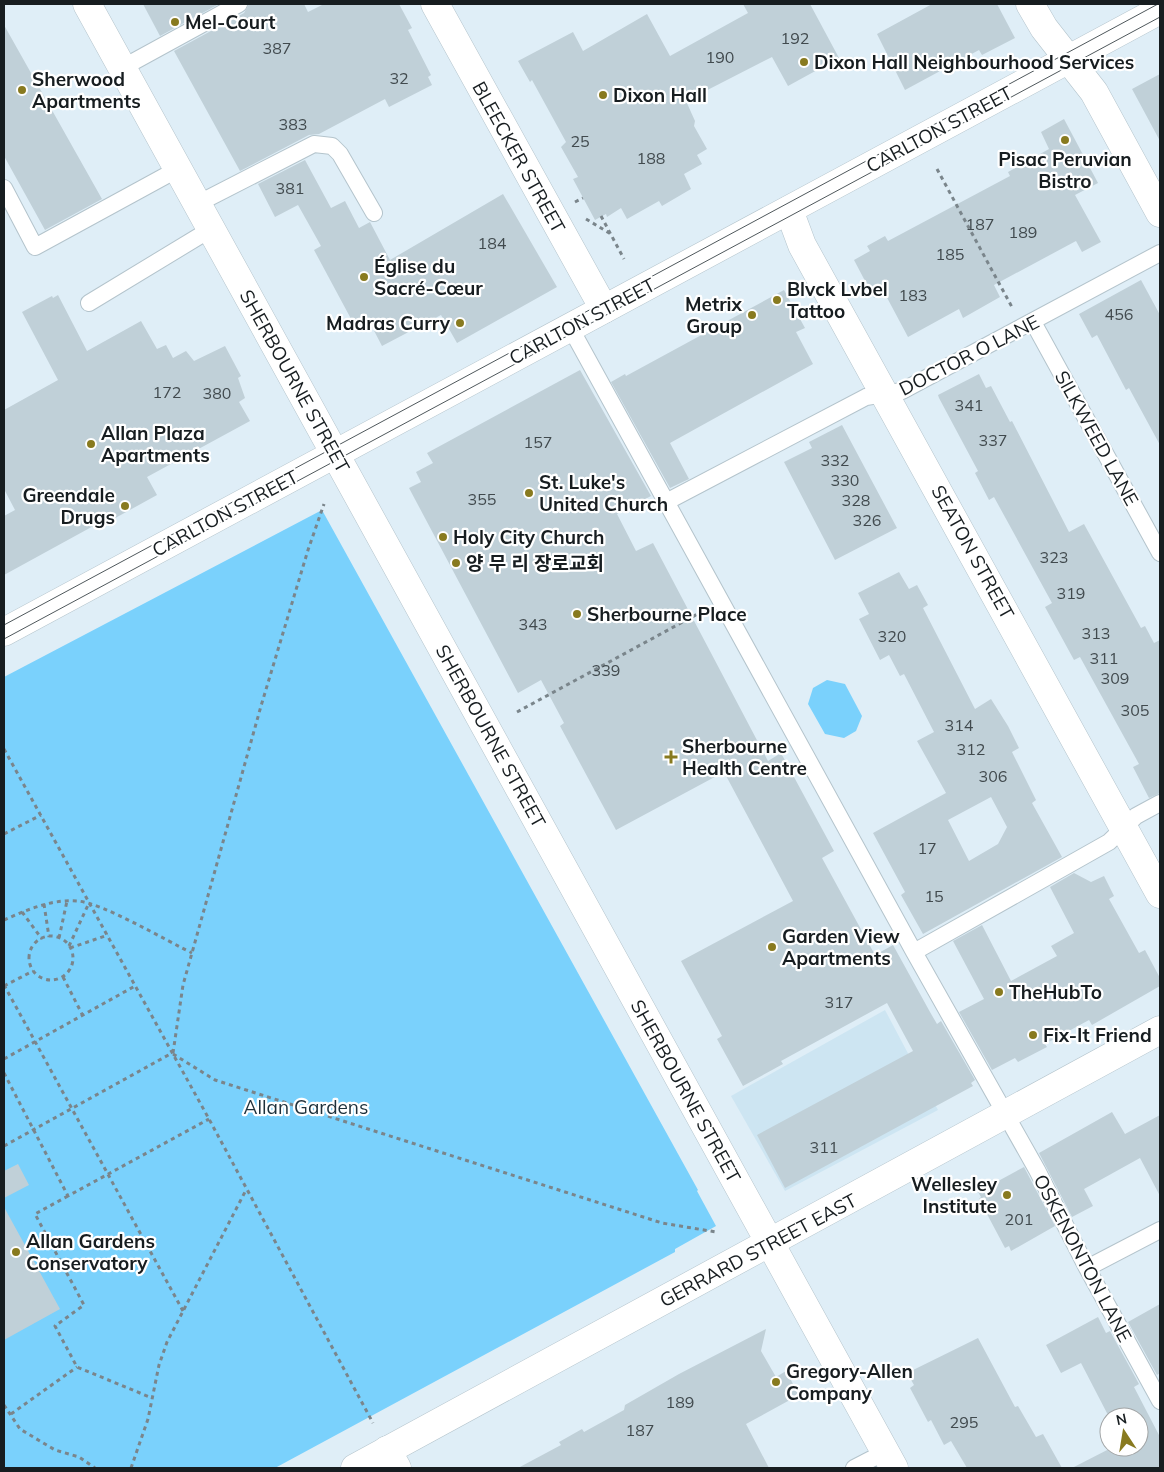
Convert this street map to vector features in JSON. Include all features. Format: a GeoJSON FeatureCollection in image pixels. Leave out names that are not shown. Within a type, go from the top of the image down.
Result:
{"type":"FeatureCollection","features":[{"type":"Feature","properties":{"kind":"street","name":"SHERBOURNE STREET"},"geometry":{"type":"LineString","coordinates":[[87,4],[889,1460]]}},
{"type":"Feature","properties":{"kind":"street","name":"BLEECKER STREET"},"geometry":{"type":"LineString","coordinates":[[435,4],[604,309]]}},
{"type":"Feature","properties":{"kind":"street"},"geometry":{"type":"LineString","coordinates":[[1030,4],[1044,28],[1094,92],[1160,213]]}},
{"type":"Feature","properties":{"kind":"street","name":"CARLTON STREET"},"geometry":{"type":"LineString","coordinates":[[4,632],[1160,10]]}},
{"type":"Feature","properties":{"kind":"street","name":"SEATON STREET"},"geometry":{"type":"LineString","coordinates":[[789,210],[802,245],[1125,827],[1160,894]]}},
{"type":"Feature","properties":{"kind":"street","name":"GERRARD STREET EAST"},"geometry":{"type":"LineString","coordinates":[[355,1468],[392,1459],[771,1243],[1160,1030]]}},
{"type":"Feature","properties":{"kind":"lane"},"geometry":{"type":"LineString","coordinates":[[122,68],[240,4]]}},
{"type":"Feature","properties":{"kind":"lane"},"geometry":{"type":"LineString","coordinates":[[197,204],[303,148],[322,144],[332,146],[340,154],[374,213]]}},
{"type":"Feature","properties":{"kind":"lane"},"geometry":{"type":"LineString","coordinates":[[4,188],[35,247],[178,169]]}},
{"type":"Feature","properties":{"kind":"lane"},"geometry":{"type":"LineString","coordinates":[[89,303],[211,229]]}},
{"type":"Feature","properties":{"kind":"lane","name":"DOCTOR O LANE"},"geometry":{"type":"LineString","coordinates":[[668,501],[866,396],[902,392],[1160,254]]}},
{"type":"Feature","properties":{"kind":"lane","name":"SILKWEED LANE"},"geometry":{"type":"LineString","coordinates":[[1028,324],[1160,554]]}},
{"type":"Feature","properties":{"kind":"lane","name":"OSKENONTON LANE"},"geometry":{"type":"LineString","coordinates":[[570,327],[668,501],[914,952],[1036,1170],[1160,1401]]}},
{"type":"Feature","properties":{"kind":"lane"},"geometry":{"type":"LineString","coordinates":[[914,952],[1109,842],[1136,816],[1160,803]]}},
{"type":"Feature","properties":{"kind":"lane"},"geometry":{"type":"LineString","coordinates":[[1087,1268],[1160,1230]]}},
{"type":"Feature","properties":{"kind":"lane"},"geometry":{"type":"LineString","coordinates":[[854,1468],[889,1460]]}},
{"type":"Feature","properties":{"kind":"path"},"geometry":{"type":"LineString","coordinates":[[937,169],[1028,324]]}},
{"type":"Feature","properties":{"kind":"path"},"geometry":{"type":"LineString","coordinates":[[601,216],[624,259]]}},
{"type":"Feature","properties":{"kind":"path"},"geometry":{"type":"LineString","coordinates":[[172,1054],[180,996],[261,706],[308,550],[324,504]]}},
{"type":"Feature","properties":{"kind":"path"},"geometry":{"type":"LineString","coordinates":[[517,712],[722,601]]}},
{"type":"Feature","properties":{"kind":"path"},"geometry":{"type":"LineString","coordinates":[[4,749],[209,1119],[373,1423]]}},
{"type":"Feature","properties":{"kind":"path"},"geometry":{"type":"LineString","coordinates":[[4,834],[41,815]]}},
{"type":"Feature","properties":{"kind":"path"},"geometry":{"type":"LineString","coordinates":[[4,920],[44,904],[67,901],[90,903],[192,953]]}},
{"type":"Feature","properties":{"kind":"path"},"geometry":{"type":"LineString","coordinates":[[59,938],[67,901]]}},
{"type":"Feature","properties":{"kind":"path"},"geometry":{"type":"LineString","coordinates":[[70,947],[59,938],[50,937],[42,939],[34,945],[29,957],[33,971],[45,980],[52,981],[63,977],[71,969],[73,962],[70,947],[90,903]]}},
{"type":"Feature","properties":{"kind":"path"},"geometry":{"type":"LineString","coordinates":[[44,904],[50,937]]}},
{"type":"Feature","properties":{"kind":"path"},"geometry":{"type":"LineString","coordinates":[[22,912],[42,939]]}},
{"type":"Feature","properties":{"kind":"path"},"geometry":{"type":"LineString","coordinates":[[70,947],[108,935]]}},
{"type":"Feature","properties":{"kind":"path"},"geometry":{"type":"LineString","coordinates":[[33,971],[4,986],[183,1310]]}},
{"type":"Feature","properties":{"kind":"path"},"geometry":{"type":"LineString","coordinates":[[63,977],[82,1014]]}},
{"type":"Feature","properties":{"kind":"path"},"geometry":{"type":"LineString","coordinates":[[4,1059],[135,986]]}},
{"type":"Feature","properties":{"kind":"path"},"geometry":{"type":"LineString","coordinates":[[4,1146],[172,1054]]}},
{"type":"Feature","properties":{"kind":"path"},"geometry":{"type":"LineString","coordinates":[[172,1054],[215,1080],[662,1223],[716,1232]]}},
{"type":"Feature","properties":{"kind":"path"},"geometry":{"type":"LineString","coordinates":[[4,1072],[68,1196]]}},
{"type":"Feature","properties":{"kind":"path"},"geometry":{"type":"LineString","coordinates":[[152,1398],[77,1367],[55,1326],[84,1305],[34,1214],[209,1119]]}},
{"type":"Feature","properties":{"kind":"path"},"geometry":{"type":"LineString","coordinates":[[131,1468],[167,1342],[246,1189]]}},
{"type":"Feature","properties":{"kind":"path"},"geometry":{"type":"LineString","coordinates":[[11,1414],[77,1367]]}},
{"type":"Feature","properties":{"kind":"path"},"geometry":{"type":"LineString","coordinates":[[4,1405],[20,1429],[55,1450],[79,1457],[95,1468]]}},
{"type":"Feature","properties":{"kind":"shaded area"},"geometry":{"type":"Polygon","coordinates":[[[885,1010],[938,1110],[785,1191],[731,1096],[885,1010]]]}},
{"type":"Feature","properties":{"kind":"green space","name":"Allan Gardens"},"geometry":{"type":"Polygon","coordinates":[[[322,510],[698,1190],[716,1226],[675,1249],[675,1252],[275,1468],[4,1468],[4,677],[322,510]]]}},
{"type":"Feature","properties":{"kind":"green space"},"geometry":{"type":"Polygon","coordinates":[[[827,680],[845,684],[862,716],[856,731],[844,738],[825,734],[808,704],[813,688],[827,680]]]}},
{"type":"Feature","properties":{"kind":"building","name":"Mel-Court"},"geometry":{"type":"Polygon","coordinates":[[[143,4],[219,4],[160,36],[143,4]]]}},
{"type":"Feature","properties":{"kind":"building"},"geometry":{"type":"Polygon","coordinates":[[[249,4],[304,4],[308,12],[324,4],[399,4],[412,28],[408,30],[431,75],[428,77],[432,85],[389,107],[385,99],[319,134],[309,135],[240,171],[174,51],[244,13],[249,4]]]}},
{"type":"Feature","properties":{"kind":"building"},"geometry":{"type":"Polygon","coordinates":[[[743,4],[810,4],[839,58],[788,86],[772,57],[686,101],[695,121],[694,126],[707,149],[697,155],[702,164],[684,174],[691,189],[662,206],[659,201],[627,219],[621,208],[607,217],[606,214],[595,220],[573,179],[578,177],[561,147],[566,142],[532,80],[530,82],[518,61],[573,32],[583,51],[647,14],[670,56],[748,13],[743,4]]]}},
{"type":"Feature","properties":{"kind":"building"},"geometry":{"type":"Polygon","coordinates":[[[932,4],[997,4],[1015,38],[982,55],[979,50],[905,90],[877,34],[932,4]]]}},
{"type":"Feature","properties":{"kind":"building","name":"Sherwood Apartments"},"geometry":{"type":"Polygon","coordinates":[[[4,25],[102,199],[45,230],[4,156],[4,25]]]}},
{"type":"Feature","properties":{"kind":"building"},"geometry":{"type":"Polygon","coordinates":[[[1160,74],[1160,141],[1132,89],[1160,74]]]}},
{"type":"Feature","properties":{"kind":"building"},"geometry":{"type":"Polygon","coordinates":[[[1064,119],[1098,183],[1075,195],[1101,242],[1082,252],[1076,241],[994,285],[1000,297],[963,318],[959,309],[908,337],[884,292],[874,298],[854,260],[870,251],[867,246],[885,236],[888,241],[1010,176],[1008,172],[1049,149],[1041,132],[1064,119]]]}},
{"type":"Feature","properties":{"kind":"building"},"geometry":{"type":"Polygon","coordinates":[[[305,160],[331,208],[345,201],[359,228],[370,222],[390,260],[503,194],[557,287],[457,343],[441,315],[382,346],[370,323],[357,330],[314,250],[321,246],[298,205],[275,217],[258,184],[305,160]]]}},
{"type":"Feature","properties":{"kind":"building"},"geometry":{"type":"Polygon","coordinates":[[[1141,280],[1160,315],[1160,445],[1129,388],[1126,390],[1097,335],[1092,338],[1079,314],[1141,280]]]}},
{"type":"Feature","properties":{"kind":"building"},"geometry":{"type":"Polygon","coordinates":[[[784,290],[805,328],[796,332],[813,364],[670,443],[689,479],[670,488],[611,382],[625,374],[626,376],[784,290]]]}},
{"type":"Feature","properties":{"kind":"building"},"geometry":{"type":"Polygon","coordinates":[[[58,295],[87,351],[141,321],[157,349],[166,345],[173,358],[186,351],[194,361],[225,346],[241,376],[238,378],[245,398],[239,402],[250,421],[147,477],[157,495],[99,527],[97,524],[4,575],[4,516],[15,510],[4,489],[4,410],[58,380],[22,312],[52,296],[53,298],[58,295]]]}},
{"type":"Feature","properties":{"kind":"building"},"geometry":{"type":"Polygon","coordinates":[[[580,370],[651,496],[617,514],[636,551],[653,543],[768,761],[781,753],[834,851],[822,858],[875,955],[893,945],[937,1024],[941,1021],[975,1080],[971,1083],[973,1086],[785,1188],[757,1135],[913,1051],[887,1003],[781,1061],[783,1064],[743,1086],[717,1039],[722,1036],[681,961],[793,901],[724,772],[616,830],[560,726],[564,723],[541,680],[518,693],[409,488],[421,482],[416,472],[433,463],[427,453],[580,370]]]}},
{"type":"Feature","properties":{"kind":"building"},"geometry":{"type":"Polygon","coordinates":[[[979,374],[986,388],[991,386],[1010,422],[1012,421],[1069,532],[1084,524],[1141,628],[1145,626],[1154,643],[1160,640],[1160,793],[1149,798],[1133,767],[1139,764],[1080,657],[1074,660],[1045,607],[1052,603],[994,497],[989,500],[975,473],[978,471],[939,398],[938,395],[979,374]]]}},
{"type":"Feature","properties":{"kind":"building"},"geometry":{"type":"Polygon","coordinates":[[[842,425],[897,528],[835,560],[784,462],[812,448],[809,442],[842,425]]]}},
{"type":"Feature","properties":{"kind":"building"},"geometry":{"type":"Polygon","coordinates":[[[899,572],[909,589],[917,585],[928,605],[923,608],[975,709],[991,699],[1008,726],[1019,748],[1012,752],[1036,800],[1032,803],[1062,857],[923,934],[901,895],[905,892],[873,833],[946,793],[917,741],[934,732],[904,674],[900,676],[889,655],[880,660],[859,619],[869,614],[858,593],[899,572]],[[991,797],[948,820],[969,861],[998,844],[1007,827],[991,797]]]}},
{"type":"Feature","properties":{"kind":"building"},"geometry":{"type":"Polygon","coordinates":[[[1074,873],[1091,882],[1104,876],[1114,896],[1109,899],[1139,953],[1145,950],[1160,978],[1160,986],[1092,1025],[1089,1020],[1045,1044],[1047,1047],[1018,1062],[1015,1058],[992,1070],[959,1012],[984,999],[953,941],[982,925],[1011,981],[1057,956],[1051,946],[1074,933],[1050,887],[1074,873]]]}},
{"type":"Feature","properties":{"kind":"building"},"geometry":{"type":"Polygon","coordinates":[[[1112,1112],[1125,1134],[1160,1115],[1160,1196],[1140,1158],[1084,1189],[1093,1206],[1072,1217],[1039,1153],[1112,1112]]]}},
{"type":"Feature","properties":{"kind":"building","name":"Allan Gardens Conservatory"},"geometry":{"type":"Polygon","coordinates":[[[18,1164],[29,1185],[4,1198],[4,1171],[18,1164]]]}},
{"type":"Feature","properties":{"kind":"building"},"geometry":{"type":"Polygon","coordinates":[[[1024,1167],[1055,1226],[1011,1251],[1009,1246],[1005,1248],[979,1199],[981,1197],[978,1192],[1024,1167]]]}},
{"type":"Feature","properties":{"kind":"building","name":"Allan Gardens Conservatory"},"geometry":{"type":"Polygon","coordinates":[[[4,1207],[60,1309],[4,1340],[4,1207]]]}},
{"type":"Feature","properties":{"kind":"building"},"geometry":{"type":"Polygon","coordinates":[[[1160,1304],[1160,1373],[1157,1375],[1128,1322],[1160,1304]]]}},
{"type":"Feature","properties":{"kind":"building"},"geometry":{"type":"Polygon","coordinates":[[[1098,1317],[1106,1333],[1110,1331],[1139,1384],[1134,1387],[1144,1407],[1104,1407],[1081,1363],[1061,1373],[1046,1345],[1098,1317]]]}},
{"type":"Feature","properties":{"kind":"building"},"geometry":{"type":"Polygon","coordinates":[[[766,1329],[761,1351],[776,1377],[786,1371],[799,1395],[746,1424],[769,1468],[518,1468],[561,1445],[559,1442],[582,1429],[584,1432],[624,1410],[625,1405],[679,1374],[766,1329]]]}},
{"type":"Feature","properties":{"kind":"building"},"geometry":{"type":"Polygon","coordinates":[[[978,1338],[1015,1407],[1018,1406],[1036,1437],[1043,1434],[1062,1468],[967,1468],[951,1441],[944,1445],[931,1420],[928,1422],[910,1388],[914,1385],[907,1373],[978,1338]]]}},
{"type":"Feature","properties":{"kind":"building"},"geometry":{"type":"Polygon","coordinates":[[[1149,1416],[1160,1437],[1160,1468],[1072,1468],[1099,1454],[1099,1457],[1149,1457],[1149,1416]]]}},
{"type":"Feature","properties":{"kind":"tram line"},"geometry":{"type":"LineString","coordinates":[[4,625],[1158,4]]}},
{"type":"Feature","properties":{"kind":"tram line"},"geometry":{"type":"LineString","coordinates":[[4,639],[1160,17]]}},
{"type":"Feature","properties":{"kind":"place","name":"Mel-Court"},"geometry":{"type":"Point","coordinates":[175,22]}},
{"type":"Feature","properties":{"kind":"place","name":"Dixon Hall Neighbourhood Services"},"geometry":{"type":"Point","coordinates":[804,62]}},
{"type":"Feature","properties":{"kind":"place","name":"Sherwood Apartments"},"geometry":{"type":"Point","coordinates":[22,90]}},
{"type":"Feature","properties":{"kind":"place","name":"Dixon Hall"},"geometry":{"type":"Point","coordinates":[603,95]}},
{"type":"Feature","properties":{"kind":"place","name":"Pisac Peruvian Bistro"},"geometry":{"type":"Point","coordinates":[1065,140]}},
{"type":"Feature","properties":{"kind":"place","name":"Église du Sacré-Cœur"},"geometry":{"type":"Point","coordinates":[364,277]}},
{"type":"Feature","properties":{"kind":"place","name":"Blvck Lvbel Tattoo"},"geometry":{"type":"Point","coordinates":[777,300]}},
{"type":"Feature","properties":{"kind":"place","name":"Metrix Group"},"geometry":{"type":"Point","coordinates":[752,315]}},
{"type":"Feature","properties":{"kind":"place","name":"Madras Curry"},"geometry":{"type":"Point","coordinates":[460,323]}},
{"type":"Feature","properties":{"kind":"place","name":"Allan Plaza Apartments"},"geometry":{"type":"Point","coordinates":[91,444]}},
{"type":"Feature","properties":{"kind":"place","name":"St. Luke's United Church"},"geometry":{"type":"Point","coordinates":[529,493]}},
{"type":"Feature","properties":{"kind":"place","name":"Greendale Drugs"},"geometry":{"type":"Point","coordinates":[125,506]}},
{"type":"Feature","properties":{"kind":"place","name":"Holy City Church"},"geometry":{"type":"Point","coordinates":[443,537]}},
{"type":"Feature","properties":{"kind":"place","name":"양 무 리 장로교회"},"geometry":{"type":"Point","coordinates":[456,563]}},
{"type":"Feature","properties":{"kind":"place","name":"Sherbourne Place"},"geometry":{"type":"Point","coordinates":[577,614]}},
{"type":"Feature","properties":{"kind":"place","name":"Sherbourne Health Centre"},"geometry":{"type":"Point","coordinates":[671,757]}},
{"type":"Feature","properties":{"kind":"place","name":"Garden View Apartments"},"geometry":{"type":"Point","coordinates":[772,947]}},
{"type":"Feature","properties":{"kind":"place","name":"TheHubTo"},"geometry":{"type":"Point","coordinates":[999,992]}},
{"type":"Feature","properties":{"kind":"place","name":"Fix-It Friend"},"geometry":{"type":"Point","coordinates":[1033,1035]}},
{"type":"Feature","properties":{"kind":"place","name":"Wellesley Institute"},"geometry":{"type":"Point","coordinates":[1007,1195]}},
{"type":"Feature","properties":{"kind":"place","name":"Allan Gardens Conservatory"},"geometry":{"type":"Point","coordinates":[16,1252]}},
{"type":"Feature","properties":{"kind":"place","name":"Gregory-Allen Company"},"geometry":{"type":"Point","coordinates":[776,1382]}}]}
